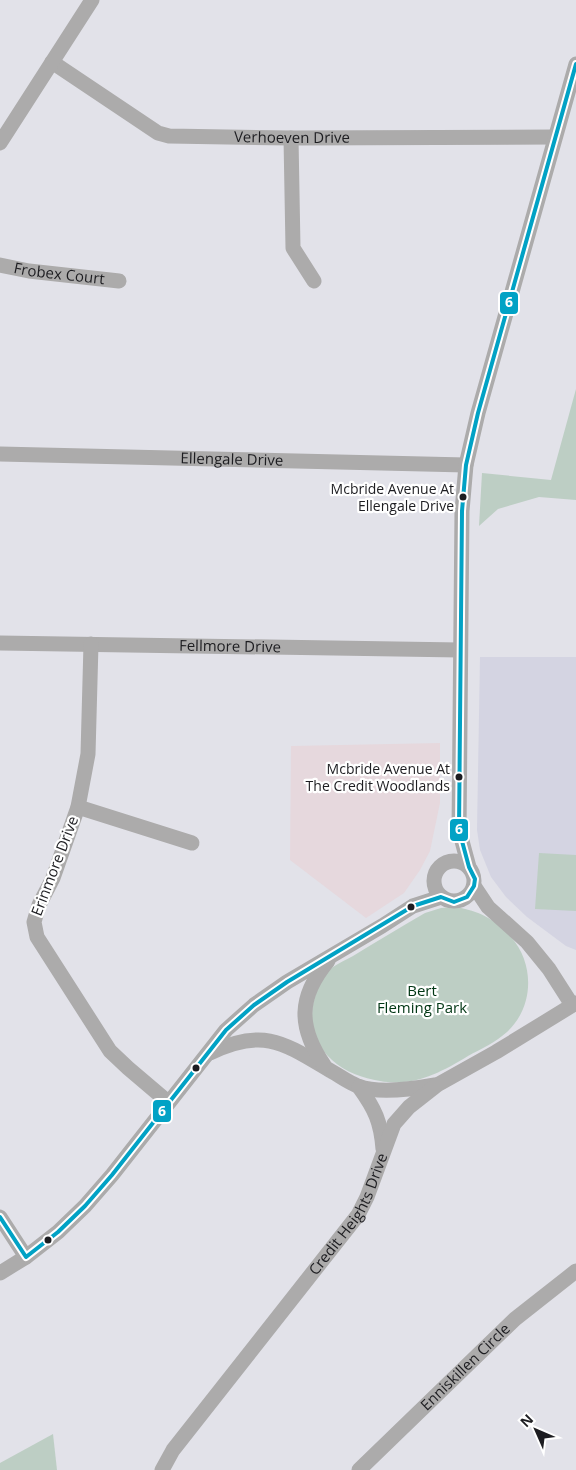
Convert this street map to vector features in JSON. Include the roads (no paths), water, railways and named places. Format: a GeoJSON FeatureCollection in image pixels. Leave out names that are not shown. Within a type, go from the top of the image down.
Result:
{"type":"FeatureCollection","features":[{"type":"Feature","properties":{"kind":"street"},"geometry":{"type":"LineString","coordinates":[[0,144],[92,0]]}},
{"type":"Feature","properties":{"kind":"street","name":"Verhoeven Drive"},"geometry":{"type":"LineString","coordinates":[[52,62],[158,133],[168,136],[555,138]]}},
{"type":"Feature","properties":{"kind":"street"},"geometry":{"type":"LineString","coordinates":[[434,879],[434,886],[441,897],[454,902],[467,898],[474,886],[475,879],[469,867],[458,830],[462,517],[466,465],[478,414],[576,64]]}},
{"type":"Feature","properties":{"kind":"street"},"geometry":{"type":"LineString","coordinates":[[291,138],[294,215],[293,248],[314,281]]}},
{"type":"Feature","properties":{"kind":"street","name":"Frobex Court"},"geometry":{"type":"LineString","coordinates":[[0,265],[29,271],[119,280]]}},
{"type":"Feature","properties":{"kind":"street","name":"Ellengale Drive"},"geometry":{"type":"LineString","coordinates":[[0,454],[466,465]]}},
{"type":"Feature","properties":{"kind":"street","name":"Fellmore Drive"},"geometry":{"type":"LineString","coordinates":[[0,643],[460,650]]}},
{"type":"Feature","properties":{"kind":"street","name":"Erinmore Drive"},"geometry":{"type":"LineString","coordinates":[[91,644],[88,754],[78,807],[53,878],[39,906],[34,922],[37,937],[110,1050],[168,1102]]}},
{"type":"Feature","properties":{"kind":"street"},"geometry":{"type":"LineString","coordinates":[[78,807],[192,843]]}},
{"type":"Feature","properties":{"kind":"street"},"geometry":{"type":"LineString","coordinates":[[413,906],[434,879],[440,867],[445,863],[458,830]]}},
{"type":"Feature","properties":{"kind":"street"},"geometry":{"type":"LineString","coordinates":[[445,863],[458,861],[469,867]]}},
{"type":"Feature","properties":{"kind":"street"},"geometry":{"type":"LineString","coordinates":[[474,886],[488,907],[528,942],[574,1004]]}},
{"type":"Feature","properties":{"kind":"street"},"geometry":{"type":"LineString","coordinates":[[0,1273],[26,1257],[58,1232],[85,1206],[209,1054],[226,1030],[254,1005],[287,982],[413,906],[441,897]]}},
{"type":"Feature","properties":{"kind":"street"},"geometry":{"type":"LineString","coordinates":[[460,901],[488,907]]}},
{"type":"Feature","properties":{"kind":"street"},"geometry":{"type":"LineString","coordinates":[[326,1068],[316,1054],[306,1032],[304,1013],[312,985],[333,956]]}},
{"type":"Feature","properties":{"kind":"street","name":"Credit Heights Drive"},"geometry":{"type":"LineString","coordinates":[[162,1470],[173,1450],[358,1215],[398,1119],[418,1099],[437,1085],[496,1052],[574,1004]]}},
{"type":"Feature","properties":{"kind":"street"},"geometry":{"type":"LineString","coordinates":[[209,1054],[228,1044],[240,1041],[252,1039],[269,1040],[290,1047],[359,1087],[398,1090],[437,1085]]}},
{"type":"Feature","properties":{"kind":"street"},"geometry":{"type":"LineString","coordinates":[[359,1087],[376,1113],[382,1133],[383,1153]]}},
{"type":"Feature","properties":{"kind":"street"},"geometry":{"type":"LineString","coordinates":[[0,1217],[26,1257]]}},
{"type":"Feature","properties":{"kind":"street","name":"Enniskillen Circle"},"geometry":{"type":"LineString","coordinates":[[359,1470],[515,1319],[576,1271]]}},
{"type":"Feature","properties":{"kind":"place","name":"Mcbride Avenue At Ellengale Drive"},"geometry":{"type":"Point","coordinates":[463,497]}},
{"type":"Feature","properties":{"kind":"place","name":"Mcbride Avenue At The Credit Woodlands"},"geometry":{"type":"Point","coordinates":[459,777]}},
{"type":"Feature","properties":{"kind":"park label","name":"Bert Fleming Park"},"geometry":{"type":"Point","coordinates":[422,1000]}}]}
